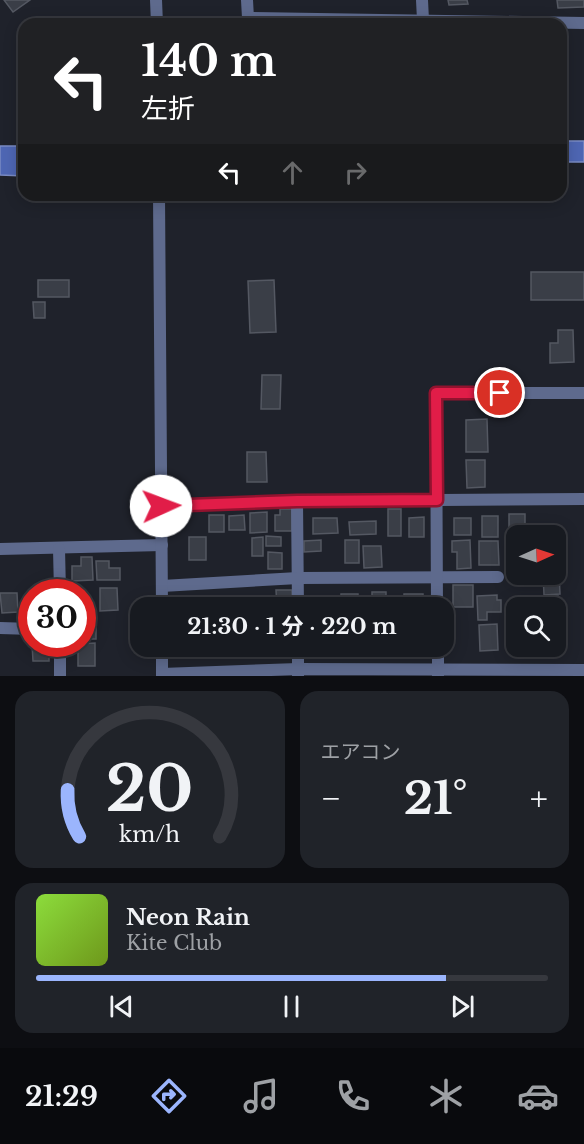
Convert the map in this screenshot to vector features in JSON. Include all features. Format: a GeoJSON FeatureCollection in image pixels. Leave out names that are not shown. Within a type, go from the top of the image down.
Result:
{"type":"FeatureCollection","features":[{"type":"Feature","properties":{"kind":"street"},"geometry":{"type":"LineString","coordinates":[[156,0],[157,18]]}},
{"type":"Feature","properties":{"kind":"street"},"geometry":{"type":"LineString","coordinates":[[247,0],[248,18]]}},
{"type":"Feature","properties":{"kind":"street"},"geometry":{"type":"LineString","coordinates":[[422,0],[423,18]]}},
{"type":"Feature","properties":{"kind":"street"},"geometry":{"type":"LineString","coordinates":[[567,23],[584,23]]}},
{"type":"Feature","properties":{"kind":"street"},"geometry":{"type":"LineString","coordinates":[[159,201],[162,597]]}},
{"type":"Feature","properties":{"kind":"street"},"geometry":{"type":"LineString","coordinates":[[437,597],[436,393],[584,393]]}},
{"type":"Feature","properties":{"kind":"street"},"geometry":{"type":"LineString","coordinates":[[161,506],[297,501],[584,499]]}},
{"type":"Feature","properties":{"kind":"street"},"geometry":{"type":"LineString","coordinates":[[297,501],[298,597]]}},
{"type":"Feature","properties":{"kind":"street"},"geometry":{"type":"LineString","coordinates":[[0,549],[162,546]]}},
{"type":"Feature","properties":{"kind":"street"},"geometry":{"type":"LineString","coordinates":[[60,549],[60,579]]}},
{"type":"Feature","properties":{"kind":"street"},"geometry":{"type":"LineString","coordinates":[[162,586],[298,578],[498,577]]}},
{"type":"Feature","properties":{"kind":"street"},"geometry":{"type":"LineString","coordinates":[[0,628],[18,629]]}},
{"type":"Feature","properties":{"kind":"street"},"geometry":{"type":"LineString","coordinates":[[60,657],[60,676]]}},
{"type":"Feature","properties":{"kind":"street"},"geometry":{"type":"LineString","coordinates":[[162,657],[162,675],[584,670]]}},
{"type":"Feature","properties":{"kind":"street"},"geometry":{"type":"LineString","coordinates":[[298,657],[298,673]]}},
{"type":"Feature","properties":{"kind":"water"},"geometry":{"type":"Polygon","coordinates":[[[567,141],[584,141],[584,162],[567,162],[567,141]]]}},
{"type":"Feature","properties":{"kind":"water"},"geometry":{"type":"Polygon","coordinates":[[[0,146],[18,146],[18,176],[0,175],[0,146]]]}},
{"type":"Feature","properties":{"kind":"building"},"geometry":{"type":"Polygon","coordinates":[[[4,0],[30,0],[13,12],[4,0]]]}},
{"type":"Feature","properties":{"kind":"building"},"geometry":{"type":"Polygon","coordinates":[[[448,0],[467,0],[468,4],[449,5],[448,0]]]}},
{"type":"Feature","properties":{"kind":"building"},"geometry":{"type":"Polygon","coordinates":[[[557,0],[584,0],[584,7],[558,8],[557,0]]]}},
{"type":"Feature","properties":{"kind":"building"},"geometry":{"type":"Polygon","coordinates":[[[531,272],[584,272],[584,300],[531,300],[531,272]]]}},
{"type":"Feature","properties":{"kind":"building"},"geometry":{"type":"Polygon","coordinates":[[[38,280],[69,280],[69,297],[38,297],[38,280]]]}},
{"type":"Feature","properties":{"kind":"building"},"geometry":{"type":"Polygon","coordinates":[[[274,280],[276,332],[250,333],[248,281],[274,280]]]}},
{"type":"Feature","properties":{"kind":"building"},"geometry":{"type":"Polygon","coordinates":[[[33,302],[45,302],[45,318],[34,318],[33,302]]]}},
{"type":"Feature","properties":{"kind":"building"},"geometry":{"type":"Polygon","coordinates":[[[558,330],[573,330],[574,362],[550,363],[550,343],[558,343],[558,330]]]}},
{"type":"Feature","properties":{"kind":"building"},"geometry":{"type":"Polygon","coordinates":[[[262,375],[281,375],[280,409],[261,409],[262,375]]]}},
{"type":"Feature","properties":{"kind":"building"},"geometry":{"type":"Polygon","coordinates":[[[487,419],[488,452],[466,452],[466,420],[487,419]]]}},
{"type":"Feature","properties":{"kind":"building"},"geometry":{"type":"Polygon","coordinates":[[[247,452],[266,452],[267,482],[247,482],[247,452]]]}},
{"type":"Feature","properties":{"kind":"building"},"geometry":{"type":"Polygon","coordinates":[[[466,460],[485,460],[485,487],[467,488],[466,460]]]}},
{"type":"Feature","properties":{"kind":"building"},"geometry":{"type":"Polygon","coordinates":[[[280,509],[292,509],[292,531],[275,531],[275,515],[280,515],[280,509]]]}},
{"type":"Feature","properties":{"kind":"building"},"geometry":{"type":"Polygon","coordinates":[[[388,509],[401,509],[401,536],[388,536],[388,509]]]}},
{"type":"Feature","properties":{"kind":"building"},"geometry":{"type":"Polygon","coordinates":[[[267,512],[267,532],[250,533],[250,513],[267,512]]]}},
{"type":"Feature","properties":{"kind":"building"},"geometry":{"type":"Polygon","coordinates":[[[509,514],[525,514],[525,525],[509,525],[509,514]]]}},
{"type":"Feature","properties":{"kind":"building"},"geometry":{"type":"Polygon","coordinates":[[[209,515],[224,515],[224,532],[209,532],[209,515]]]}},
{"type":"Feature","properties":{"kind":"building"},"geometry":{"type":"Polygon","coordinates":[[[244,515],[245,530],[229,530],[229,516],[244,515]]]}},
{"type":"Feature","properties":{"kind":"building"},"geometry":{"type":"Polygon","coordinates":[[[482,516],[498,516],[498,537],[482,537],[482,516]]]}},
{"type":"Feature","properties":{"kind":"building"},"geometry":{"type":"Polygon","coordinates":[[[424,517],[424,537],[409,537],[409,518],[424,517]]]}},
{"type":"Feature","properties":{"kind":"building"},"geometry":{"type":"Polygon","coordinates":[[[313,518],[337,518],[338,533],[313,534],[313,518]]]}},
{"type":"Feature","properties":{"kind":"building"},"geometry":{"type":"Polygon","coordinates":[[[454,518],[471,518],[471,535],[454,535],[454,518]]]}},
{"type":"Feature","properties":{"kind":"building"},"geometry":{"type":"Polygon","coordinates":[[[376,521],[376,534],[350,535],[349,522],[376,521]]]}},
{"type":"Feature","properties":{"kind":"building"},"geometry":{"type":"Polygon","coordinates":[[[266,536],[281,537],[281,546],[266,546],[266,536]]]}},
{"type":"Feature","properties":{"kind":"building"},"geometry":{"type":"Polygon","coordinates":[[[189,537],[206,537],[206,560],[189,560],[189,537]]]}},
{"type":"Feature","properties":{"kind":"building"},"geometry":{"type":"Polygon","coordinates":[[[263,537],[263,556],[252,556],[252,538],[263,537]]]}},
{"type":"Feature","properties":{"kind":"building"},"geometry":{"type":"Polygon","coordinates":[[[321,540],[321,551],[304,552],[304,541],[321,540]]]}},
{"type":"Feature","properties":{"kind":"building"},"geometry":{"type":"Polygon","coordinates":[[[345,540],[359,540],[359,563],[345,563],[345,540]]]}},
{"type":"Feature","properties":{"kind":"building"},"geometry":{"type":"Polygon","coordinates":[[[470,540],[471,568],[457,569],[457,552],[452,552],[452,541],[470,540]]]}},
{"type":"Feature","properties":{"kind":"building"},"geometry":{"type":"Polygon","coordinates":[[[479,541],[498,541],[499,565],[479,565],[479,541]]]}},
{"type":"Feature","properties":{"kind":"building"},"geometry":{"type":"Polygon","coordinates":[[[363,546],[381,546],[382,567],[364,568],[363,546]]]}},
{"type":"Feature","properties":{"kind":"building"},"geometry":{"type":"Polygon","coordinates":[[[268,552],[282,553],[282,569],[268,569],[268,552]]]}},
{"type":"Feature","properties":{"kind":"building"},"geometry":{"type":"Polygon","coordinates":[[[81,557],[92,557],[93,579],[72,579],[72,566],[81,566],[81,557]]]}},
{"type":"Feature","properties":{"kind":"building"},"geometry":{"type":"Polygon","coordinates":[[[96,561],[109,561],[109,568],[120,568],[120,580],[97,580],[96,561]]]}},
{"type":"Feature","properties":{"kind":"building"},"geometry":{"type":"Polygon","coordinates":[[[453,585],[473,585],[473,607],[454,607],[453,585]]]}},
{"type":"Feature","properties":{"kind":"building"},"geometry":{"type":"Polygon","coordinates":[[[544,585],[560,585],[560,594],[544,595],[544,585]]]}},
{"type":"Feature","properties":{"kind":"building"},"geometry":{"type":"Polygon","coordinates":[[[100,588],[117,588],[118,610],[100,611],[100,588]]]}},
{"type":"Feature","properties":{"kind":"building"},"geometry":{"type":"Polygon","coordinates":[[[276,590],[292,590],[292,597],[276,597],[276,590]]]}},
{"type":"Feature","properties":{"kind":"building"},"geometry":{"type":"Polygon","coordinates":[[[372,592],[386,592],[386,597],[372,597],[372,592]]]}},
{"type":"Feature","properties":{"kind":"building"},"geometry":{"type":"Polygon","coordinates":[[[0,593],[17,593],[18,612],[2,613],[0,593]]]}},
{"type":"Feature","properties":{"kind":"building"},"geometry":{"type":"Polygon","coordinates":[[[341,594],[358,594],[358,597],[341,597],[341,594]]]}},
{"type":"Feature","properties":{"kind":"building"},"geometry":{"type":"Polygon","coordinates":[[[404,594],[423,594],[423,597],[404,597],[404,594]]]}},
{"type":"Feature","properties":{"kind":"building"},"geometry":{"type":"Polygon","coordinates":[[[497,595],[497,600],[501,600],[501,612],[487,612],[487,620],[478,620],[477,596],[497,595]]]}},
{"type":"Feature","properties":{"kind":"building"},"geometry":{"type":"Polygon","coordinates":[[[497,624],[498,650],[480,651],[479,625],[497,624]]]}},
{"type":"Feature","properties":{"kind":"building"},"geometry":{"type":"Polygon","coordinates":[[[33,657],[49,657],[49,661],[33,661],[33,657]]]}},
{"type":"Feature","properties":{"kind":"building"},"geometry":{"type":"Polygon","coordinates":[[[78,657],[95,657],[95,666],[78,666],[78,657]]]}},
{"type":"Feature","properties":{"kind":"route"},"geometry":{"type":"LineString","coordinates":[[161,506],[297,501],[437,500],[436,393],[500,393]]}}]}
